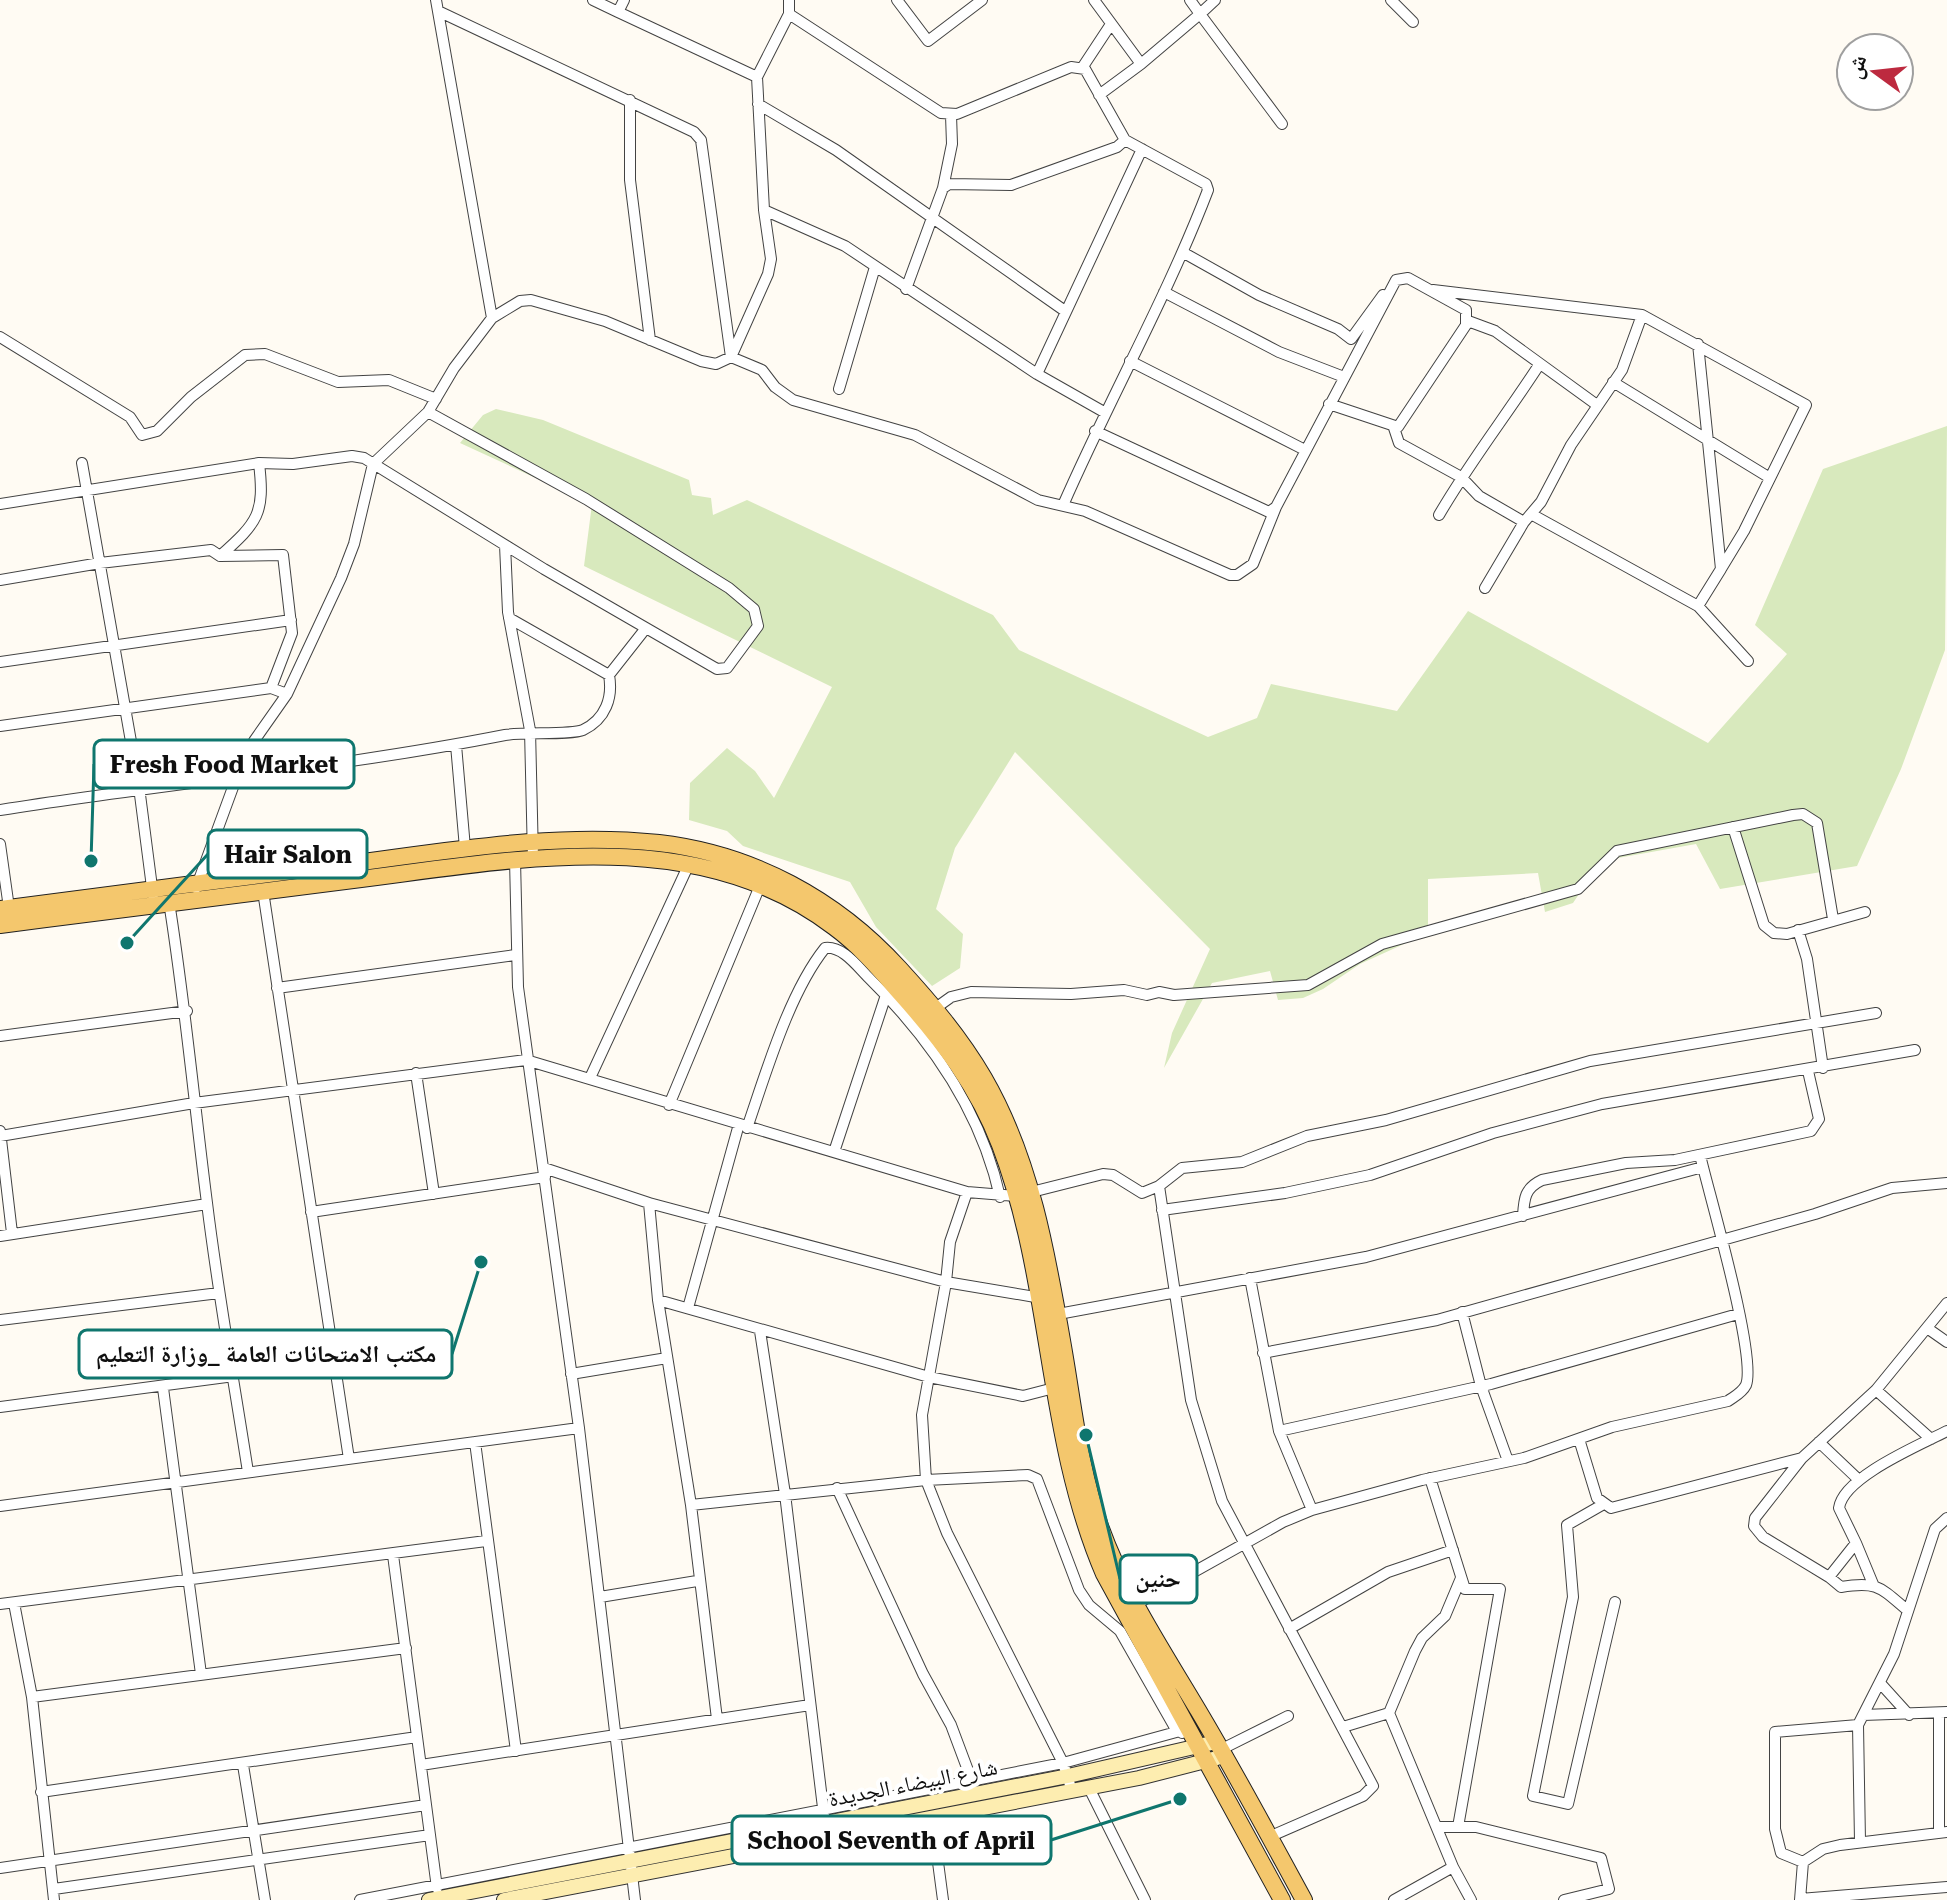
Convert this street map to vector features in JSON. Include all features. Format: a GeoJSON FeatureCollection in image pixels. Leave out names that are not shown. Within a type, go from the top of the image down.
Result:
{"type":"FeatureCollection","features":[{"type":"Feature","properties":{"kind":"main road"},"geometry":{"type":"LineString","coordinates":[[195,891],[263,891],[515,860],[532,851],[654,843],[711,852],[764,878],[840,922],[894,984],[929,1014],[987,1115],[1049,1307],[1089,1489],[1130,1607],[1206,1745],[1282,1900]]}},
{"type":"Feature","properties":{"kind":"main road"},"geometry":{"type":"LineString","coordinates":[[0,925],[465,848],[689,864],[764,878]]}},
{"type":"Feature","properties":{"kind":"main road"},"geometry":{"type":"LineString","coordinates":[[4,908],[158,899]]}},
{"type":"Feature","properties":{"kind":"main road"},"geometry":{"type":"LineString","coordinates":[[1049,1307],[1054,1388],[1075,1498],[1104,1574],[1130,1607]]}},
{"type":"Feature","properties":{"kind":"main road"},"geometry":{"type":"LineString","coordinates":[[1206,1745],[1269,1837],[1304,1900]]}},
{"type":"Feature","properties":{"kind":"street"},"geometry":{"type":"LineString","coordinates":[[593,0],[757,77]]}},
{"type":"Feature","properties":{"kind":"street"},"geometry":{"type":"LineString","coordinates":[[618,12],[624,0]]}},
{"type":"Feature","properties":{"kind":"street"},"geometry":{"type":"LineString","coordinates":[[195,891],[236,779],[254,741],[287,694],[348,563],[373,464],[428,412],[454,368],[492,318],[520,301],[531,300],[605,321],[716,364],[731,357],[768,274],[771,259],[764,210],[757,77],[789,14],[789,0]]}},
{"type":"Feature","properties":{"kind":"street"},"geometry":{"type":"LineString","coordinates":[[897,0],[928,41],[982,0]]}},
{"type":"Feature","properties":{"kind":"street"},"geometry":{"type":"LineString","coordinates":[[1094,0],[1141,64]]}},
{"type":"Feature","properties":{"kind":"street"},"geometry":{"type":"LineString","coordinates":[[1190,0],[1282,124]]}},
{"type":"Feature","properties":{"kind":"street"},"geometry":{"type":"LineString","coordinates":[[1099,95],[1141,64],[1215,0]]}},
{"type":"Feature","properties":{"kind":"street"},"geometry":{"type":"LineString","coordinates":[[1391,0],[1413,22]]}},
{"type":"Feature","properties":{"kind":"street"},"geometry":{"type":"LineString","coordinates":[[437,5],[694,132],[701,140],[731,357]]}},
{"type":"Feature","properties":{"kind":"street"},"geometry":{"type":"LineString","coordinates":[[437,5],[492,318]]}},
{"type":"Feature","properties":{"kind":"street"},"geometry":{"type":"LineString","coordinates":[[789,14],[941,113],[951,115],[1071,67],[1082,68]]}},
{"type":"Feature","properties":{"kind":"street"},"geometry":{"type":"LineString","coordinates":[[1082,68],[1111,24]]}},
{"type":"Feature","properties":{"kind":"street"},"geometry":{"type":"LineString","coordinates":[[1064,503],[1104,412],[1184,253],[1208,190],[1206,184],[1125,140],[1082,68]]}},
{"type":"Feature","properties":{"kind":"street"},"geometry":{"type":"LineString","coordinates":[[630,100],[630,180],[650,340]]}},
{"type":"Feature","properties":{"kind":"street"},"geometry":{"type":"LineString","coordinates":[[758,104],[836,150],[1065,311]]}},
{"type":"Feature","properties":{"kind":"street"},"geometry":{"type":"LineString","coordinates":[[906,289],[943,188],[952,144],[951,115]]}},
{"type":"Feature","properties":{"kind":"street"},"geometry":{"type":"LineString","coordinates":[[943,188],[949,184],[1011,185],[1040,178],[1117,147],[1125,140]]}},
{"type":"Feature","properties":{"kind":"street"},"geometry":{"type":"LineString","coordinates":[[1037,374],[1142,149]]}},
{"type":"Feature","properties":{"kind":"street"},"geometry":{"type":"LineString","coordinates":[[764,210],[845,246],[1037,374],[1104,412]]}},
{"type":"Feature","properties":{"kind":"street"},"geometry":{"type":"LineString","coordinates":[[1184,253],[1259,295],[1338,329],[1351,339],[1400,277],[1408,278],[1466,310],[1468,321],[1403,423],[1394,428],[1329,404]]}},
{"type":"Feature","properties":{"kind":"street"},"geometry":{"type":"LineString","coordinates":[[839,389],[875,267]]}},
{"type":"Feature","properties":{"kind":"street"},"geometry":{"type":"LineString","coordinates":[[731,357],[762,370],[775,387],[793,400],[915,435],[1038,500],[1064,503],[1237,575],[1253,564],[1276,507],[1394,284]]}},
{"type":"Feature","properties":{"kind":"street"},"geometry":{"type":"LineString","coordinates":[[1429,289],[1642,315],[1806,405],[1770,478],[1698,606]]}},
{"type":"Feature","properties":{"kind":"street"},"geometry":{"type":"LineString","coordinates":[[1164,292],[1279,352],[1344,377]]}},
{"type":"Feature","properties":{"kind":"street"},"geometry":{"type":"LineString","coordinates":[[1485,588],[1597,405],[1622,370],[1642,315]]}},
{"type":"Feature","properties":{"kind":"street"},"geometry":{"type":"LineString","coordinates":[[1468,321],[1495,331],[1597,405]]}},
{"type":"Feature","properties":{"kind":"street"},"geometry":{"type":"LineString","coordinates":[[0,337],[130,417],[142,435],[157,431],[191,397],[245,355],[265,354],[338,382],[389,380],[436,399]]}},
{"type":"Feature","properties":{"kind":"street"},"geometry":{"type":"LineString","coordinates":[[1698,344],[1721,569]]}},
{"type":"Feature","properties":{"kind":"street"},"geometry":{"type":"LineString","coordinates":[[1130,361],[1305,450]]}},
{"type":"Feature","properties":{"kind":"street"},"geometry":{"type":"LineString","coordinates":[[1439,515],[1461,477],[1486,447],[1539,365]]}},
{"type":"Feature","properties":{"kind":"street"},"geometry":{"type":"LineString","coordinates":[[1613,382],[1770,478]]}},
{"type":"Feature","properties":{"kind":"street"},"geometry":{"type":"LineString","coordinates":[[0,504],[259,463],[293,464],[352,456],[373,464],[646,628],[723,670],[758,626],[759,617],[729,588],[599,507],[428,412]]}},
{"type":"Feature","properties":{"kind":"street"},"geometry":{"type":"LineString","coordinates":[[1394,428],[1399,443],[1461,477],[1479,496],[1698,606],[1748,661]]}},
{"type":"Feature","properties":{"kind":"street"},"geometry":{"type":"LineString","coordinates":[[1095,431],[1255,507],[1269,512],[1276,507]]}},
{"type":"Feature","properties":{"kind":"street"},"geometry":{"type":"LineString","coordinates":[[82,463],[158,899],[187,1011],[194,1103],[207,1204],[248,1472]]}},
{"type":"Feature","properties":{"kind":"street"},"geometry":{"type":"LineString","coordinates":[[220,556],[245,533],[263,500],[259,463]]}},
{"type":"Feature","properties":{"kind":"street"},"geometry":{"type":"LineString","coordinates":[[505,545],[509,618],[530,730],[532,851]]}},
{"type":"Feature","properties":{"kind":"street"},"geometry":{"type":"LineString","coordinates":[[0,580],[100,563],[211,550],[220,556],[283,555],[292,633],[271,688]]}},
{"type":"Feature","properties":{"kind":"street"},"geometry":{"type":"LineString","coordinates":[[509,618],[609,675]]}},
{"type":"Feature","properties":{"kind":"street"},"geometry":{"type":"LineString","coordinates":[[0,662],[291,620]]}},
{"type":"Feature","properties":{"kind":"street"},"geometry":{"type":"LineString","coordinates":[[0,810],[139,787],[236,779],[456,745],[530,730],[580,731],[598,720],[612,694],[609,675],[646,628]]}},
{"type":"Feature","properties":{"kind":"street"},"geometry":{"type":"LineString","coordinates":[[0,726],[271,688],[287,694]]}},
{"type":"Feature","properties":{"kind":"street"},"geometry":{"type":"LineString","coordinates":[[456,745],[465,848]]}},
{"type":"Feature","properties":{"kind":"street"},"geometry":{"type":"LineString","coordinates":[[929,1014],[951,997],[971,992],[1071,994],[1124,990],[1147,995],[1159,992],[1174,995],[1308,985],[1382,944],[1578,889],[1617,851],[1793,815],[1803,814],[1817,823],[1833,919]]}},
{"type":"Feature","properties":{"kind":"street"},"geometry":{"type":"LineString","coordinates":[[1733,827],[1764,925],[1774,933],[1798,930],[1865,912]]}},
{"type":"Feature","properties":{"kind":"street"},"geometry":{"type":"LineString","coordinates":[[0,844],[4,908]]}},
{"type":"Feature","properties":{"kind":"street"},"geometry":{"type":"LineString","coordinates":[[515,860],[515,955],[526,1060],[545,1172],[579,1428],[635,1900]]}},
{"type":"Feature","properties":{"kind":"street"},"geometry":{"type":"LineString","coordinates":[[590,1078],[689,864]]}},
{"type":"Feature","properties":{"kind":"street"},"geometry":{"type":"LineString","coordinates":[[669,1105],[764,878]]}},
{"type":"Feature","properties":{"kind":"street"},"geometry":{"type":"LineString","coordinates":[[263,891],[349,1459]]}},
{"type":"Feature","properties":{"kind":"street"},"geometry":{"type":"LineString","coordinates":[[1798,930],[1807,959],[1823,1068]]}},
{"type":"Feature","properties":{"kind":"street"},"geometry":{"type":"LineString","coordinates":[[688,1308],[743,1126],[775,1047],[825,948],[845,954],[894,984],[917,1028],[956,1086],[1015,1195]]}},
{"type":"Feature","properties":{"kind":"street"},"geometry":{"type":"LineString","coordinates":[[277,988],[515,955]]}},
{"type":"Feature","properties":{"kind":"street"},"geometry":{"type":"LineString","coordinates":[[834,1152],[894,984]]}},
{"type":"Feature","properties":{"kind":"street"},"geometry":{"type":"LineString","coordinates":[[0,1036],[187,1011]]}},
{"type":"Feature","properties":{"kind":"street"},"geometry":{"type":"LineString","coordinates":[[12,1233],[0,1134],[194,1103],[526,1060],[967,1192],[1015,1195],[1103,1174],[1113,1175],[1142,1193],[1159,1186],[1182,1168],[1242,1162],[1307,1136],[1386,1120],[1590,1061],[1876,1013]]}},
{"type":"Feature","properties":{"kind":"street"},"geometry":{"type":"LineString","coordinates":[[1162,1210],[1271,1195],[1370,1175],[1493,1133],[1602,1104],[1808,1071],[1915,1050]]}},
{"type":"Feature","properties":{"kind":"street"},"geometry":{"type":"LineString","coordinates":[[1523,1216],[1525,1193],[1542,1180],[1626,1163],[1700,1155],[1811,1131],[1819,1119],[1808,1071]]}},
{"type":"Feature","properties":{"kind":"street"},"geometry":{"type":"LineString","coordinates":[[416,1073],[434,1194]]}},
{"type":"Feature","properties":{"kind":"street"},"geometry":{"type":"LineString","coordinates":[[1130,1607],[1245,1546],[1283,1522],[1312,1510],[1430,1478],[1508,1461],[1612,1427],[1728,1401],[1741,1393],[1748,1367],[1722,1240],[1700,1155]]}},
{"type":"Feature","properties":{"kind":"street"},"geometry":{"type":"LineString","coordinates":[[311,1212],[434,1194],[545,1172],[649,1203],[1049,1307],[1175,1291],[1366,1257],[1703,1167]]}},
{"type":"Feature","properties":{"kind":"street"},"geometry":{"type":"LineString","coordinates":[[1263,1353],[1330,1343],[1462,1312],[1722,1240],[1892,1188],[1947,1183]]}},
{"type":"Feature","properties":{"kind":"street"},"geometry":{"type":"LineString","coordinates":[[1159,1186],[1182,1352],[1206,1456],[1222,1501],[1245,1546],[1252,1552],[1289,1629],[1371,1777],[1373,1786],[1369,1793],[1269,1837]]}},
{"type":"Feature","properties":{"kind":"street"},"geometry":{"type":"LineString","coordinates":[[967,1192],[950,1242],[946,1282],[922,1415],[926,1480],[947,1533],[1068,1777]]}},
{"type":"Feature","properties":{"kind":"street"},"geometry":{"type":"LineString","coordinates":[[649,1203],[658,1300],[691,1505],[697,1581],[717,1719]]}},
{"type":"Feature","properties":{"kind":"street"},"geometry":{"type":"LineString","coordinates":[[0,1236],[207,1204]]}},
{"type":"Feature","properties":{"kind":"street"},"geometry":{"type":"LineString","coordinates":[[1250,1278],[1279,1431],[1312,1510]]}},
{"type":"Feature","properties":{"kind":"street"},"geometry":{"type":"LineString","coordinates":[[0,1320],[219,1293]]}},
{"type":"Feature","properties":{"kind":"street"},"geometry":{"type":"LineString","coordinates":[[658,1300],[929,1377],[1023,1396],[1054,1388]]}},
{"type":"Feature","properties":{"kind":"street"},"geometry":{"type":"LineString","coordinates":[[1873,1584],[1841,1587],[1763,1537],[1754,1526],[1755,1518],[1802,1458],[1876,1390],[1947,1303]]}},
{"type":"Feature","properties":{"kind":"street"},"geometry":{"type":"LineString","coordinates":[[1462,1312],[1481,1386],[1508,1461]]}},
{"type":"Feature","properties":{"kind":"street"},"geometry":{"type":"LineString","coordinates":[[1279,1431],[1481,1386],[1738,1314]]}},
{"type":"Feature","properties":{"kind":"street"},"geometry":{"type":"LineString","coordinates":[[1927,1328],[1947,1342]]}},
{"type":"Feature","properties":{"kind":"street"},"geometry":{"type":"LineString","coordinates":[[760,1331],[785,1494],[825,1824]]}},
{"type":"Feature","properties":{"kind":"street"},"geometry":{"type":"LineString","coordinates":[[571,1374],[667,1358]]}},
{"type":"Feature","properties":{"kind":"street"},"geometry":{"type":"LineString","coordinates":[[0,1407],[163,1388],[234,1376]]}},
{"type":"Feature","properties":{"kind":"street"},"geometry":{"type":"LineString","coordinates":[[163,1388],[178,1482],[201,1674]]}},
{"type":"Feature","properties":{"kind":"street"},"geometry":{"type":"LineString","coordinates":[[1876,1390],[1931,1439]]}},
{"type":"Feature","properties":{"kind":"street"},"geometry":{"type":"LineString","coordinates":[[0,1506],[579,1428]]}},
{"type":"Feature","properties":{"kind":"street"},"geometry":{"type":"LineString","coordinates":[[1907,1610],[1873,1584],[1839,1508],[1840,1499],[1859,1480],[1947,1431]]}},
{"type":"Feature","properties":{"kind":"street"},"geometry":{"type":"LineString","coordinates":[[1579,1439],[1602,1505]]}},
{"type":"Feature","properties":{"kind":"street"},"geometry":{"type":"LineString","coordinates":[[475,1442],[516,1751]]}},
{"type":"Feature","properties":{"kind":"street"},"geometry":{"type":"LineString","coordinates":[[1819,1442],[1859,1480]]}},
{"type":"Feature","properties":{"kind":"street"},"geometry":{"type":"LineString","coordinates":[[1615,1602],[1568,1804],[1533,1796],[1573,1597],[1567,1525],[1602,1505],[1622,1507],[1802,1458]]}},
{"type":"Feature","properties":{"kind":"street"},"geometry":{"type":"LineString","coordinates":[[691,1505],[926,1480],[1028,1475],[1037,1479],[1079,1590],[1089,1605],[1120,1631],[1206,1745]]}},
{"type":"Feature","properties":{"kind":"street"},"geometry":{"type":"LineString","coordinates":[[1430,1478],[1465,1589],[1500,1589],[1458,1827]]}},
{"type":"Feature","properties":{"kind":"street"},"geometry":{"type":"LineString","coordinates":[[837,1488],[951,1725],[972,1781]]}},
{"type":"Feature","properties":{"kind":"street"},"geometry":{"type":"LineString","coordinates":[[1860,1841],[1861,1720],[1881,1684],[1935,1529],[1947,1518]]}},
{"type":"Feature","properties":{"kind":"street"},"geometry":{"type":"LineString","coordinates":[[0,1604],[486,1541]]}},
{"type":"Feature","properties":{"kind":"street"},"geometry":{"type":"LineString","coordinates":[[1829,1577],[1856,1543]]}},
{"type":"Feature","properties":{"kind":"street"},"geometry":{"type":"LineString","coordinates":[[1289,1629],[1388,1572],[1453,1550]]}},
{"type":"Feature","properties":{"kind":"street"},"geometry":{"type":"LineString","coordinates":[[360,1900],[435,1894],[393,1555]]}},
{"type":"Feature","properties":{"kind":"street"},"geometry":{"type":"LineString","coordinates":[[1461,1578],[1445,1616],[1422,1638],[1415,1651],[1389,1713],[1453,1867],[1471,1900]]}},
{"type":"Feature","properties":{"kind":"street"},"geometry":{"type":"LineString","coordinates":[[600,1597],[697,1581]]}},
{"type":"Feature","properties":{"kind":"street"},"geometry":{"type":"LineString","coordinates":[[14,1603],[32,1697],[54,1895],[430,1835]]}},
{"type":"Feature","properties":{"kind":"street"},"geometry":{"type":"LineString","coordinates":[[32,1697],[406,1648]]}},
{"type":"Feature","properties":{"kind":"street"},"geometry":{"type":"LineString","coordinates":[[1881,1684],[1909,1715]]}},
{"type":"Feature","properties":{"kind":"street"},"geometry":{"type":"LineString","coordinates":[[421,1765],[810,1705]]}},
{"type":"Feature","properties":{"kind":"street"},"geometry":{"type":"LineString","coordinates":[[1943,1712],[1943,1832],[1860,1841],[1823,1849],[1803,1862],[1786,1858],[1778,1844],[1775,1732],[1943,1712]]}},
{"type":"Feature","properties":{"kind":"street"},"geometry":{"type":"LineString","coordinates":[[1343,1727],[1389,1713]]}},
{"type":"Feature","properties":{"kind":"street"},"geometry":{"type":"LineString","coordinates":[[631,1861],[825,1824],[972,1781],[1068,1777],[1206,1745],[1288,1716]]}},
{"type":"Feature","properties":{"kind":"street"},"geometry":{"type":"LineString","coordinates":[[41,1792],[243,1765],[417,1737]]}},
{"type":"Feature","properties":{"kind":"street","name":"شارع البيضاء الجديدة"},"geometry":{"type":"LineString","coordinates":[[435,1894],[825,1824],[1068,1777],[1206,1745]]}},
{"type":"Feature","properties":{"kind":"street","name":"شارع البيضاء الجديدة"},"geometry":{"type":"LineString","coordinates":[[825,1824],[932,1817],[1068,1777],[1089,1788],[1206,1745]]}},
{"type":"Feature","properties":{"kind":"street"},"geometry":{"type":"LineString","coordinates":[[243,1765],[265,1900]]}},
{"type":"Feature","properties":{"kind":"street"},"geometry":{"type":"LineString","coordinates":[[1089,1788],[1145,1900]]}},
{"type":"Feature","properties":{"kind":"street"},"geometry":{"type":"LineString","coordinates":[[0,1868],[426,1805]]}},
{"type":"Feature","properties":{"kind":"street"},"geometry":{"type":"LineString","coordinates":[[932,1817],[943,1900]]}},
{"type":"Feature","properties":{"kind":"street"},"geometry":{"type":"LineString","coordinates":[[1438,1827],[1476,1827],[1601,1858],[1609,1889],[1564,1900]]}},
{"type":"Feature","properties":{"kind":"street","name":"شارع البيضاء الجديدة"},"geometry":{"type":"LineString","coordinates":[[504,1900],[631,1861]]}},
{"type":"Feature","properties":{"kind":"street"},"geometry":{"type":"LineString","coordinates":[[1803,1862],[1800,1899],[1947,1887]]}},
{"type":"Feature","properties":{"kind":"street"},"geometry":{"type":"LineString","coordinates":[[1394,1900],[1453,1867]]}},
{"type":"Feature","properties":{"kind":"green space"},"geometry":{"type":"Polygon","coordinates":[[[496,409],[543,420],[689,480],[692,495],[711,498],[713,515],[747,500],[993,615],[1019,650],[1208,737],[1257,718],[1271,684],[1397,711],[1468,611],[1708,743],[1787,654],[1755,625],[1823,469],[1947,426],[1945,650],[1901,769],[1857,866],[1720,889],[1696,844],[1601,861],[1573,903],[1545,912],[1538,873],[1428,879],[1428,933],[1360,964],[1323,989],[1303,998],[1278,1000],[1270,971],[1212,983],[1164,1068],[1172,1033],[1210,949],[1015,752],[955,848],[936,909],[963,934],[960,968],[932,986],[876,927],[850,882],[743,846],[727,831],[689,820],[690,783],[727,748],[755,771],[774,798],[832,687],[584,566],[592,504],[460,443],[483,415],[496,409]]]}},
{"type":"Feature","properties":{"kind":"place","name":"Fresh Food Market"},"geometry":{"type":"Point","coordinates":[91,861]}},
{"type":"Feature","properties":{"kind":"place","name":"Hair Salon"},"geometry":{"type":"Point","coordinates":[127,943]}},
{"type":"Feature","properties":{"kind":"place","name":"مكتب الامتحانات العامة _وزارة التعليم"},"geometry":{"type":"Point","coordinates":[481,1262]}},
{"type":"Feature","properties":{"kind":"place","name":"حنين"},"geometry":{"type":"Point","coordinates":[1086,1435]}},
{"type":"Feature","properties":{"kind":"place","name":"School Seventh of April"},"geometry":{"type":"Point","coordinates":[1180,1799]}}]}
